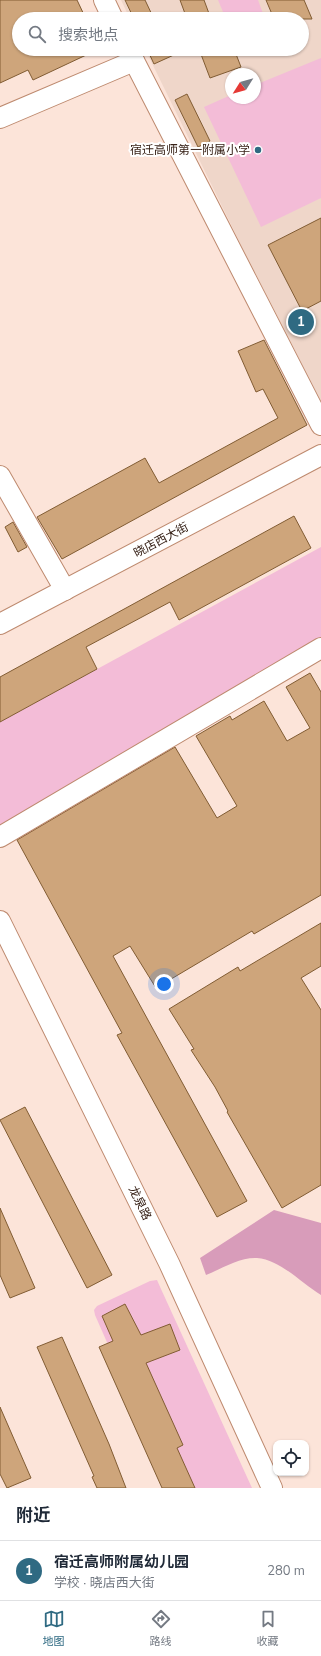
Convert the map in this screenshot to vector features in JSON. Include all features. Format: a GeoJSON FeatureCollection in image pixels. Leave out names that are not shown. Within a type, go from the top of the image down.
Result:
{"type":"FeatureCollection","features":[{"type":"Feature","properties":{"kind":"street"},"geometry":{"type":"LineString","coordinates":[[104,0],[110,12]]}},
{"type":"Feature","properties":{"kind":"street"},"geometry":{"type":"LineString","coordinates":[[0,118],[129,56]]}},
{"type":"Feature","properties":{"kind":"street"},"geometry":{"type":"LineString","coordinates":[[132,56],[321,425]]}},
{"type":"Feature","properties":{"kind":"street","name":"晓店西大街"},"geometry":{"type":"LineString","coordinates":[[0,624],[321,455]]}},
{"type":"Feature","properties":{"kind":"street"},"geometry":{"type":"LineString","coordinates":[[0,476],[65,590]]}},
{"type":"Feature","properties":{"kind":"street"},"geometry":{"type":"LineString","coordinates":[[0,837],[321,648]]}},
{"type":"Feature","properties":{"kind":"street","name":"龙泉路"},"geometry":{"type":"LineString","coordinates":[[0,921],[169,1263],[272,1488]]}},
{"type":"Feature","properties":{"kind":"shaded area","name":"宿迁高师第一附属小学"},"geometry":{"type":"Polygon","coordinates":[[[121,0],[321,0],[321,402],[239,241],[148,56],[309,56],[309,12],[127,12],[121,0]]]}},
{"type":"Feature","properties":{"kind":"shaded area"},"geometry":{"type":"Polygon","coordinates":[[[218,0],[258,0],[262,12],[223,12],[218,0]]]}},
{"type":"Feature","properties":{"kind":"shaded area"},"geometry":{"type":"Polygon","coordinates":[[[321,58],[321,198],[261,227],[204,107],[225,98],[225,104],[261,104],[261,83],[321,58]]]}},
{"type":"Feature","properties":{"kind":"shaded area"},"geometry":{"type":"Polygon","coordinates":[[[321,547],[321,642],[0,829],[0,722],[321,547]]]}},
{"type":"Feature","properties":{"kind":"shaded area"},"geometry":{"type":"Polygon","coordinates":[[[274,1210],[321,1223],[321,1295],[283,1267],[257,1258],[237,1261],[206,1275],[200,1258],[274,1210]]]}},
{"type":"Feature","properties":{"kind":"shaded area"},"geometry":{"type":"Polygon","coordinates":[[[157,1280],[252,1488],[171,1488],[94,1310],[97,1306],[150,1281],[157,1280]]]}},
{"type":"Feature","properties":{"kind":"building"},"geometry":{"type":"Polygon","coordinates":[[[0,0],[77,0],[83,12],[12,12],[12,56],[84,56],[33,80],[28,70],[0,83],[0,0]]]}},
{"type":"Feature","properties":{"kind":"building"},"geometry":{"type":"Polygon","coordinates":[[[125,0],[145,0],[151,12],[131,12],[125,0]]]}},
{"type":"Feature","properties":{"kind":"building"},"geometry":{"type":"Polygon","coordinates":[[[180,0],[204,0],[208,12],[184,12],[180,0]]]}},
{"type":"Feature","properties":{"kind":"building"},"geometry":{"type":"Polygon","coordinates":[[[266,0],[304,0],[312,19],[309,19],[309,12],[271,12],[266,0]]]}},
{"type":"Feature","properties":{"kind":"building"},"geometry":{"type":"Polygon","coordinates":[[[150,56],[172,56],[154,64],[150,56]]]}},
{"type":"Feature","properties":{"kind":"building"},"geometry":{"type":"Polygon","coordinates":[[[202,56],[237,56],[241,67],[225,68],[225,73],[210,78],[202,56]]]}},
{"type":"Feature","properties":{"kind":"building"},"geometry":{"type":"Polygon","coordinates":[[[187,94],[210,141],[198,147],[175,100],[187,94]]]}},
{"type":"Feature","properties":{"kind":"building"},"geometry":{"type":"Polygon","coordinates":[[[321,218],[321,301],[302,311],[268,245],[321,218]]]}},
{"type":"Feature","properties":{"kind":"building"},"geometry":{"type":"Polygon","coordinates":[[[264,340],[307,425],[62,559],[37,517],[145,458],[159,483],[278,418],[263,389],[256,392],[238,351],[264,340]]]}},
{"type":"Feature","properties":{"kind":"building"},"geometry":{"type":"Polygon","coordinates":[[[294,516],[311,548],[179,620],[170,602],[86,647],[97,669],[0,722],[0,677],[294,516]]]}},
{"type":"Feature","properties":{"kind":"building"},"geometry":{"type":"Polygon","coordinates":[[[13,522],[27,547],[18,552],[5,527],[13,522]]]}},
{"type":"Feature","properties":{"kind":"building"},"geometry":{"type":"Polygon","coordinates":[[[310,673],[321,692],[321,895],[254,934],[252,931],[156,988],[130,946],[113,956],[247,1201],[217,1217],[117,1035],[122,1033],[17,840],[175,747],[217,818],[237,806],[196,736],[230,716],[232,720],[264,701],[287,741],[310,728],[286,687],[310,673]]]}},
{"type":"Feature","properties":{"kind":"building"},"geometry":{"type":"Polygon","coordinates":[[[321,923],[321,966],[301,978],[321,1010],[321,1185],[282,1208],[227,1112],[228,1111],[215,1087],[191,1050],[194,1049],[169,1009],[238,967],[240,971],[321,923]]]}},
{"type":"Feature","properties":{"kind":"building"},"geometry":{"type":"Polygon","coordinates":[[[25,1107],[112,1275],[87,1288],[0,1120],[25,1107]]]}},
{"type":"Feature","properties":{"kind":"building"},"geometry":{"type":"Polygon","coordinates":[[[0,1208],[35,1288],[10,1298],[0,1275],[0,1208]]]}},
{"type":"Feature","properties":{"kind":"building"},"geometry":{"type":"Polygon","coordinates":[[[125,1304],[141,1335],[170,1324],[180,1350],[146,1363],[183,1445],[177,1448],[195,1488],[162,1488],[99,1347],[113,1341],[102,1316],[125,1304]]]}},
{"type":"Feature","properties":{"kind":"building"},"geometry":{"type":"Polygon","coordinates":[[[62,1337],[109,1444],[126,1488],[97,1488],[92,1477],[94,1476],[37,1347],[62,1337]]]}},
{"type":"Feature","properties":{"kind":"building"},"geometry":{"type":"Polygon","coordinates":[[[0,1407],[31,1478],[7,1488],[0,1474],[0,1407]]]}},
{"type":"Feature","properties":{"kind":"place","name":"宿迁高师第一附属小学"},"geometry":{"type":"Point","coordinates":[258,150]}},
{"type":"Feature","properties":{"kind":"place","name":"宿迁高师附属幼儿园"},"geometry":{"type":"Point","coordinates":[301,322]}}]}
